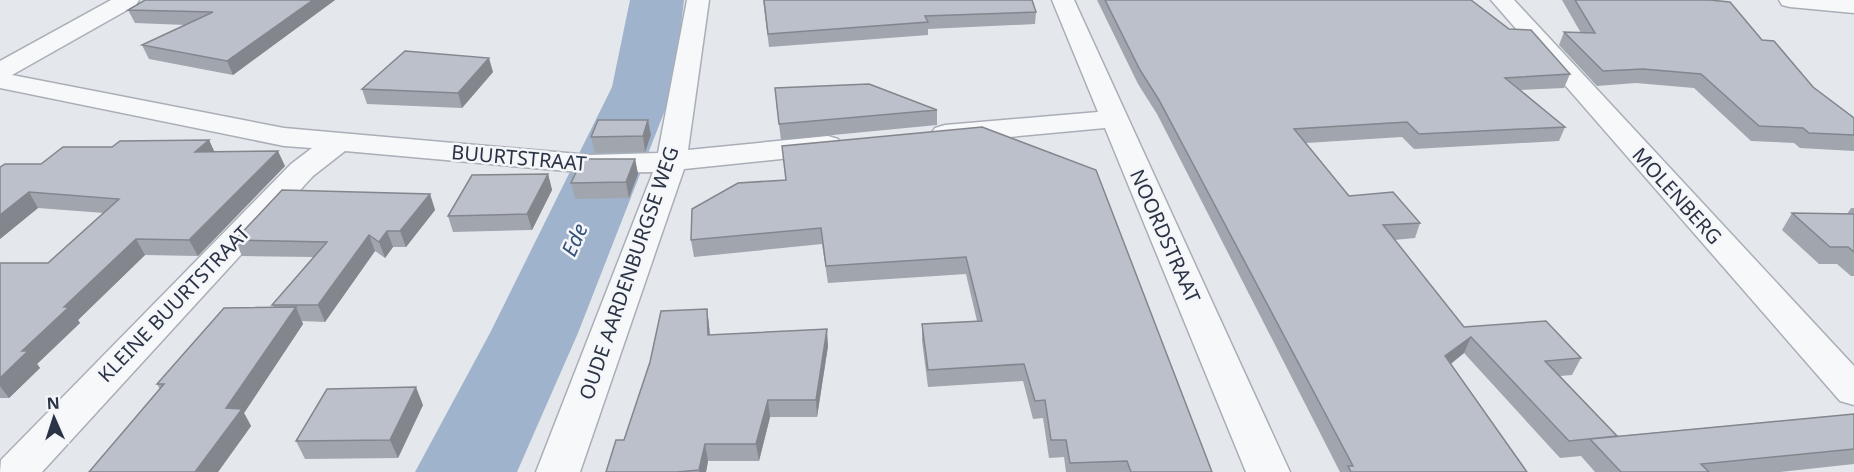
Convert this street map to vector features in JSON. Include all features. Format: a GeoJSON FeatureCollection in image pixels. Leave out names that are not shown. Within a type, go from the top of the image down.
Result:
{"type":"FeatureCollection","features":[{"type":"Feature","properties":{"kind":"street"},"geometry":{"type":"LineString","coordinates":[[0,71],[128,0]]}},
{"type":"Feature","properties":{"kind":"street","name":"OUDE AARDENBURGSE WEG"},"geometry":{"type":"LineString","coordinates":[[558,472],[657,162],[698,0]]}},
{"type":"Feature","properties":{"kind":"street","name":"NOORDSTRAAT"},"geometry":{"type":"LineString","coordinates":[[1063,0],[1268,472]]}},
{"type":"Feature","properties":{"kind":"street","name":"MOLENBERG"},"geometry":{"type":"LineString","coordinates":[[1502,0],[1854,391]]}},
{"type":"Feature","properties":{"kind":"street"},"geometry":{"type":"LineString","coordinates":[[1790,0],[1854,6]]}},
{"type":"Feature","properties":{"kind":"street","name":"BUURTSTRAAT"},"geometry":{"type":"LineString","coordinates":[[0,80],[284,137],[590,164],[657,162],[851,143]]}},
{"type":"Feature","properties":{"kind":"street"},"geometry":{"type":"LineString","coordinates":[[923,136],[1114,119]]}},
{"type":"Feature","properties":{"kind":"street","name":"KLEINE BUURTSTRAAT"},"geometry":{"type":"LineString","coordinates":[[16,472],[302,170],[338,142]]}},
{"type":"Feature","properties":{"kind":"building"},"geometry":{"type":"Polygon","coordinates":[[[145,0],[313,0],[227,61],[142,45],[213,12],[128,10],[145,0]]]}},
{"type":"Feature","properties":{"kind":"building"},"geometry":{"type":"Polygon","coordinates":[[[764,0],[1032,0],[1036,12],[925,16],[928,22],[768,34],[764,0]]]}},
{"type":"Feature","properties":{"kind":"building"},"geometry":{"type":"Polygon","coordinates":[[[1105,0],[1471,0],[1509,29],[1531,30],[1570,74],[1505,78],[1565,127],[1419,134],[1407,122],[1294,129],[1349,196],[1393,192],[1420,223],[1383,225],[1464,327],[1546,321],[1581,358],[1545,361],[1617,436],[1569,441],[1471,337],[1445,356],[1527,472],[1351,472],[1348,466],[1353,466],[1159,100],[1140,70],[1105,0]]]}},
{"type":"Feature","properties":{"kind":"building"},"geometry":{"type":"Polygon","coordinates":[[[1575,0],[1730,2],[1762,40],[1774,41],[1813,87],[1854,118],[1854,135],[1809,133],[1803,128],[1759,126],[1701,74],[1643,69],[1603,71],[1564,32],[1595,33],[1575,0]]]}},
{"type":"Feature","properties":{"kind":"building"},"geometry":{"type":"Polygon","coordinates":[[[405,51],[489,58],[458,93],[362,89],[405,51]]]}},
{"type":"Feature","properties":{"kind":"building"},"geometry":{"type":"Polygon","coordinates":[[[869,84],[937,110],[779,124],[775,88],[869,84]]]}},
{"type":"Feature","properties":{"kind":"building"},"geometry":{"type":"Polygon","coordinates":[[[598,120],[648,120],[643,136],[591,137],[598,120]]]}},
{"type":"Feature","properties":{"kind":"building"},"geometry":{"type":"Polygon","coordinates":[[[982,127],[1096,170],[1212,472],[1131,472],[1127,461],[1070,463],[1066,440],[1051,440],[1045,400],[1035,401],[1024,364],[928,370],[922,324],[982,321],[966,257],[826,266],[821,228],[691,240],[692,209],[738,183],[786,180],[782,146],[982,127]]]}},
{"type":"Feature","properties":{"kind":"building"},"geometry":{"type":"Polygon","coordinates":[[[209,140],[195,152],[278,151],[189,240],[136,239],[64,307],[69,307],[22,351],[28,351],[0,378],[0,263],[48,263],[119,199],[29,192],[0,215],[0,167],[5,164],[41,164],[63,147],[112,147],[120,141],[209,140]]]}},
{"type":"Feature","properties":{"kind":"building"},"geometry":{"type":"Polygon","coordinates":[[[582,159],[635,159],[626,182],[571,183],[582,159]]]}},
{"type":"Feature","properties":{"kind":"building"},"geometry":{"type":"Polygon","coordinates":[[[548,174],[527,214],[448,216],[472,175],[548,174]]]}},
{"type":"Feature","properties":{"kind":"building"},"geometry":{"type":"Polygon","coordinates":[[[282,190],[430,194],[400,231],[387,231],[379,242],[369,235],[318,305],[272,305],[327,242],[235,240],[282,190]]]}},
{"type":"Feature","properties":{"kind":"building"},"geometry":{"type":"Polygon","coordinates":[[[1792,213],[1854,214],[1854,252],[1848,247],[1830,247],[1792,213]]]}},
{"type":"Feature","properties":{"kind":"building"},"geometry":{"type":"Polygon","coordinates":[[[296,307],[226,408],[242,409],[195,472],[89,472],[164,384],[157,384],[224,308],[296,307]]]}},
{"type":"Feature","properties":{"kind":"building"},"geometry":{"type":"Polygon","coordinates":[[[707,309],[708,335],[827,329],[816,400],[768,400],[756,444],[705,444],[699,470],[606,472],[616,440],[624,440],[650,362],[661,311],[707,309]]]}},
{"type":"Feature","properties":{"kind":"building"},"geometry":{"type":"Polygon","coordinates":[[[416,387],[390,440],[296,441],[327,389],[416,387]]]}},
{"type":"Feature","properties":{"kind":"building"},"geometry":{"type":"Polygon","coordinates":[[[1854,414],[1854,449],[1701,464],[1709,472],[1621,472],[1590,439],[1854,414]]]}},
{"type":"Feature","properties":{"kind":"waterway","name":"Ede"},"geometry":{"type":"LineString","coordinates":[[466,472],[534,333],[643,87],[657,0]]}}]}
